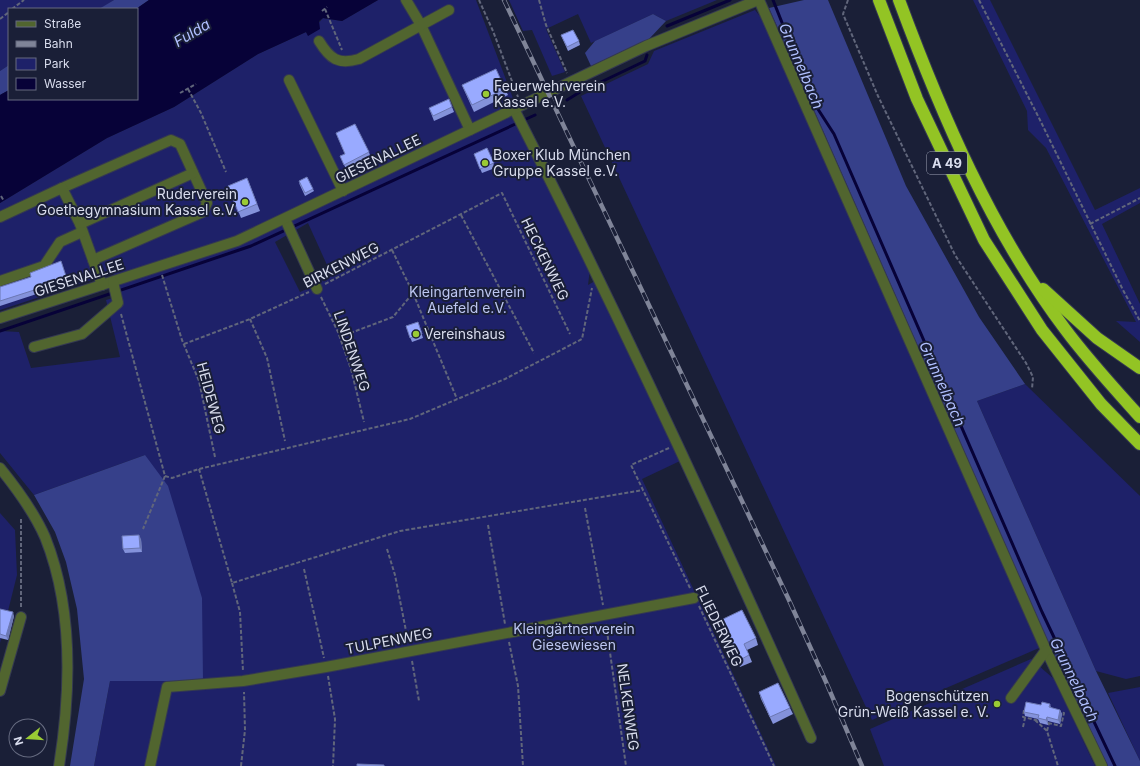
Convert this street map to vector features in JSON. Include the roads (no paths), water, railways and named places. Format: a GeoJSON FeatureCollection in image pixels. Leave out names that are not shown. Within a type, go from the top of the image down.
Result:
{"type":"FeatureCollection","features":[{"type":"Feature","properties":{"kind":"highway","name":"A 49"},"geometry":{"type":"LineString","coordinates":[[879,0],[917,99],[984,240],[1042,330],[1101,404],[1140,444]]}},
{"type":"Feature","properties":{"kind":"highway","name":"A 49"},"geometry":{"type":"LineString","coordinates":[[899,0],[945,116],[970,171],[1002,232],[1026,273],[1065,329],[1096,368],[1140,417]]}},
{"type":"Feature","properties":{"kind":"highway"},"geometry":{"type":"LineString","coordinates":[[1026,273],[1078,323],[1140,368]]}},
{"type":"Feature","properties":{"kind":"street"},"geometry":{"type":"LineString","coordinates":[[406,0],[421,25],[470,130]]}},
{"type":"Feature","properties":{"kind":"street"},"geometry":{"type":"LineString","coordinates":[[758,0],[1046,650],[1102,766]]}},
{"type":"Feature","properties":{"kind":"street","name":"GIESENALLEE"},"geometry":{"type":"LineString","coordinates":[[0,318],[102,285],[115,292],[237,241],[288,225],[343,191],[470,130],[519,114],[571,82],[646,46],[758,0]]}},
{"type":"Feature","properties":{"kind":"street"},"geometry":{"type":"LineString","coordinates":[[319,41],[336,60],[346,62],[359,60],[448,10]]}},
{"type":"Feature","properties":{"kind":"street"},"geometry":{"type":"LineString","coordinates":[[289,80],[343,191]]}},
{"type":"Feature","properties":{"kind":"street"},"geometry":{"type":"LineString","coordinates":[[519,114],[677,444],[811,738]]}},
{"type":"Feature","properties":{"kind":"street"},"geometry":{"type":"LineString","coordinates":[[0,217],[171,140],[180,144],[207,203],[203,212],[93,260]]}},
{"type":"Feature","properties":{"kind":"street"},"geometry":{"type":"LineString","coordinates":[[0,281],[44,266],[60,242],[81,228],[193,173]]}},
{"type":"Feature","properties":{"kind":"street"},"geometry":{"type":"LineString","coordinates":[[62,188],[81,228],[102,285]]}},
{"type":"Feature","properties":{"kind":"street"},"geometry":{"type":"LineString","coordinates":[[288,225],[317,289]]}},
{"type":"Feature","properties":{"kind":"street"},"geometry":{"type":"LineString","coordinates":[[34,347],[82,334],[115,292]]}},
{"type":"Feature","properties":{"kind":"street"},"geometry":{"type":"LineString","coordinates":[[0,468],[20,494],[44,537],[56,574],[64,615],[68,652],[67,707],[59,766]]}},
{"type":"Feature","properties":{"kind":"street","name":"TULPENWEG"},"geometry":{"type":"LineString","coordinates":[[150,766],[166,687],[243,681],[326,668],[694,598]]}},
{"type":"Feature","properties":{"kind":"street"},"geometry":{"type":"LineString","coordinates":[[0,690],[21,617]]}},
{"type":"Feature","properties":{"kind":"street"},"geometry":{"type":"LineString","coordinates":[[1011,698],[1046,650]]}},
{"type":"Feature","properties":{"kind":"water","name":"Fulda"},"geometry":{"type":"Polygon","coordinates":[[[149,0],[378,0],[342,21],[323,18],[319,21],[320,29],[308,36],[306,32],[258,54],[174,107],[107,138],[0,203],[0,95],[8,91],[8,100],[138,100],[137,8],[149,0]]]}},
{"type":"Feature","properties":{"kind":"waterway"},"geometry":{"type":"LineString","coordinates":[[667,26],[730,0]]}},
{"type":"Feature","properties":{"kind":"waterway","name":"Grunnelbach"},"geometry":{"type":"LineString","coordinates":[[773,0],[814,103],[834,134],[1042,612],[1115,766]]}},
{"type":"Feature","properties":{"kind":"waterway"},"geometry":{"type":"LineString","coordinates":[[567,100],[580,92],[645,61],[647,55]]}},
{"type":"Feature","properties":{"kind":"waterway"},"geometry":{"type":"LineString","coordinates":[[0,331],[251,246],[535,115]]}},
{"type":"Feature","properties":{"kind":"railway"},"geometry":{"type":"LineString","coordinates":[[504,0],[788,598],[862,766]]}},
{"type":"Feature","properties":{"kind":"place","name":"Feuerwehrverein Kassel e.V."},"geometry":{"type":"Point","coordinates":[486,94]}},
{"type":"Feature","properties":{"kind":"place","name":"Boxer Klub München Gruppe Kassel e.V."},"geometry":{"type":"Point","coordinates":[485,163]}},
{"type":"Feature","properties":{"kind":"place","name":"Ruderverein Goethegymnasium Kassel e.V."},"geometry":{"type":"Point","coordinates":[245,202]}},
{"type":"Feature","properties":{"kind":"place","name":"Vereinshaus"},"geometry":{"type":"Point","coordinates":[416,334]}},
{"type":"Feature","properties":{"kind":"place","name":"Bogenschützen Grün-Weiß Kassel e. V."},"geometry":{"type":"Point","coordinates":[997,704]}},
{"type":"Feature","properties":{"kind":"park label","name":"Kleingartenverein Auefeld e.V."},"geometry":{"type":"Point","coordinates":[467,300]}},
{"type":"Feature","properties":{"kind":"park label","name":"Kleingärtnerverein Giesewiesen"},"geometry":{"type":"Point","coordinates":[574,638]}}]}
